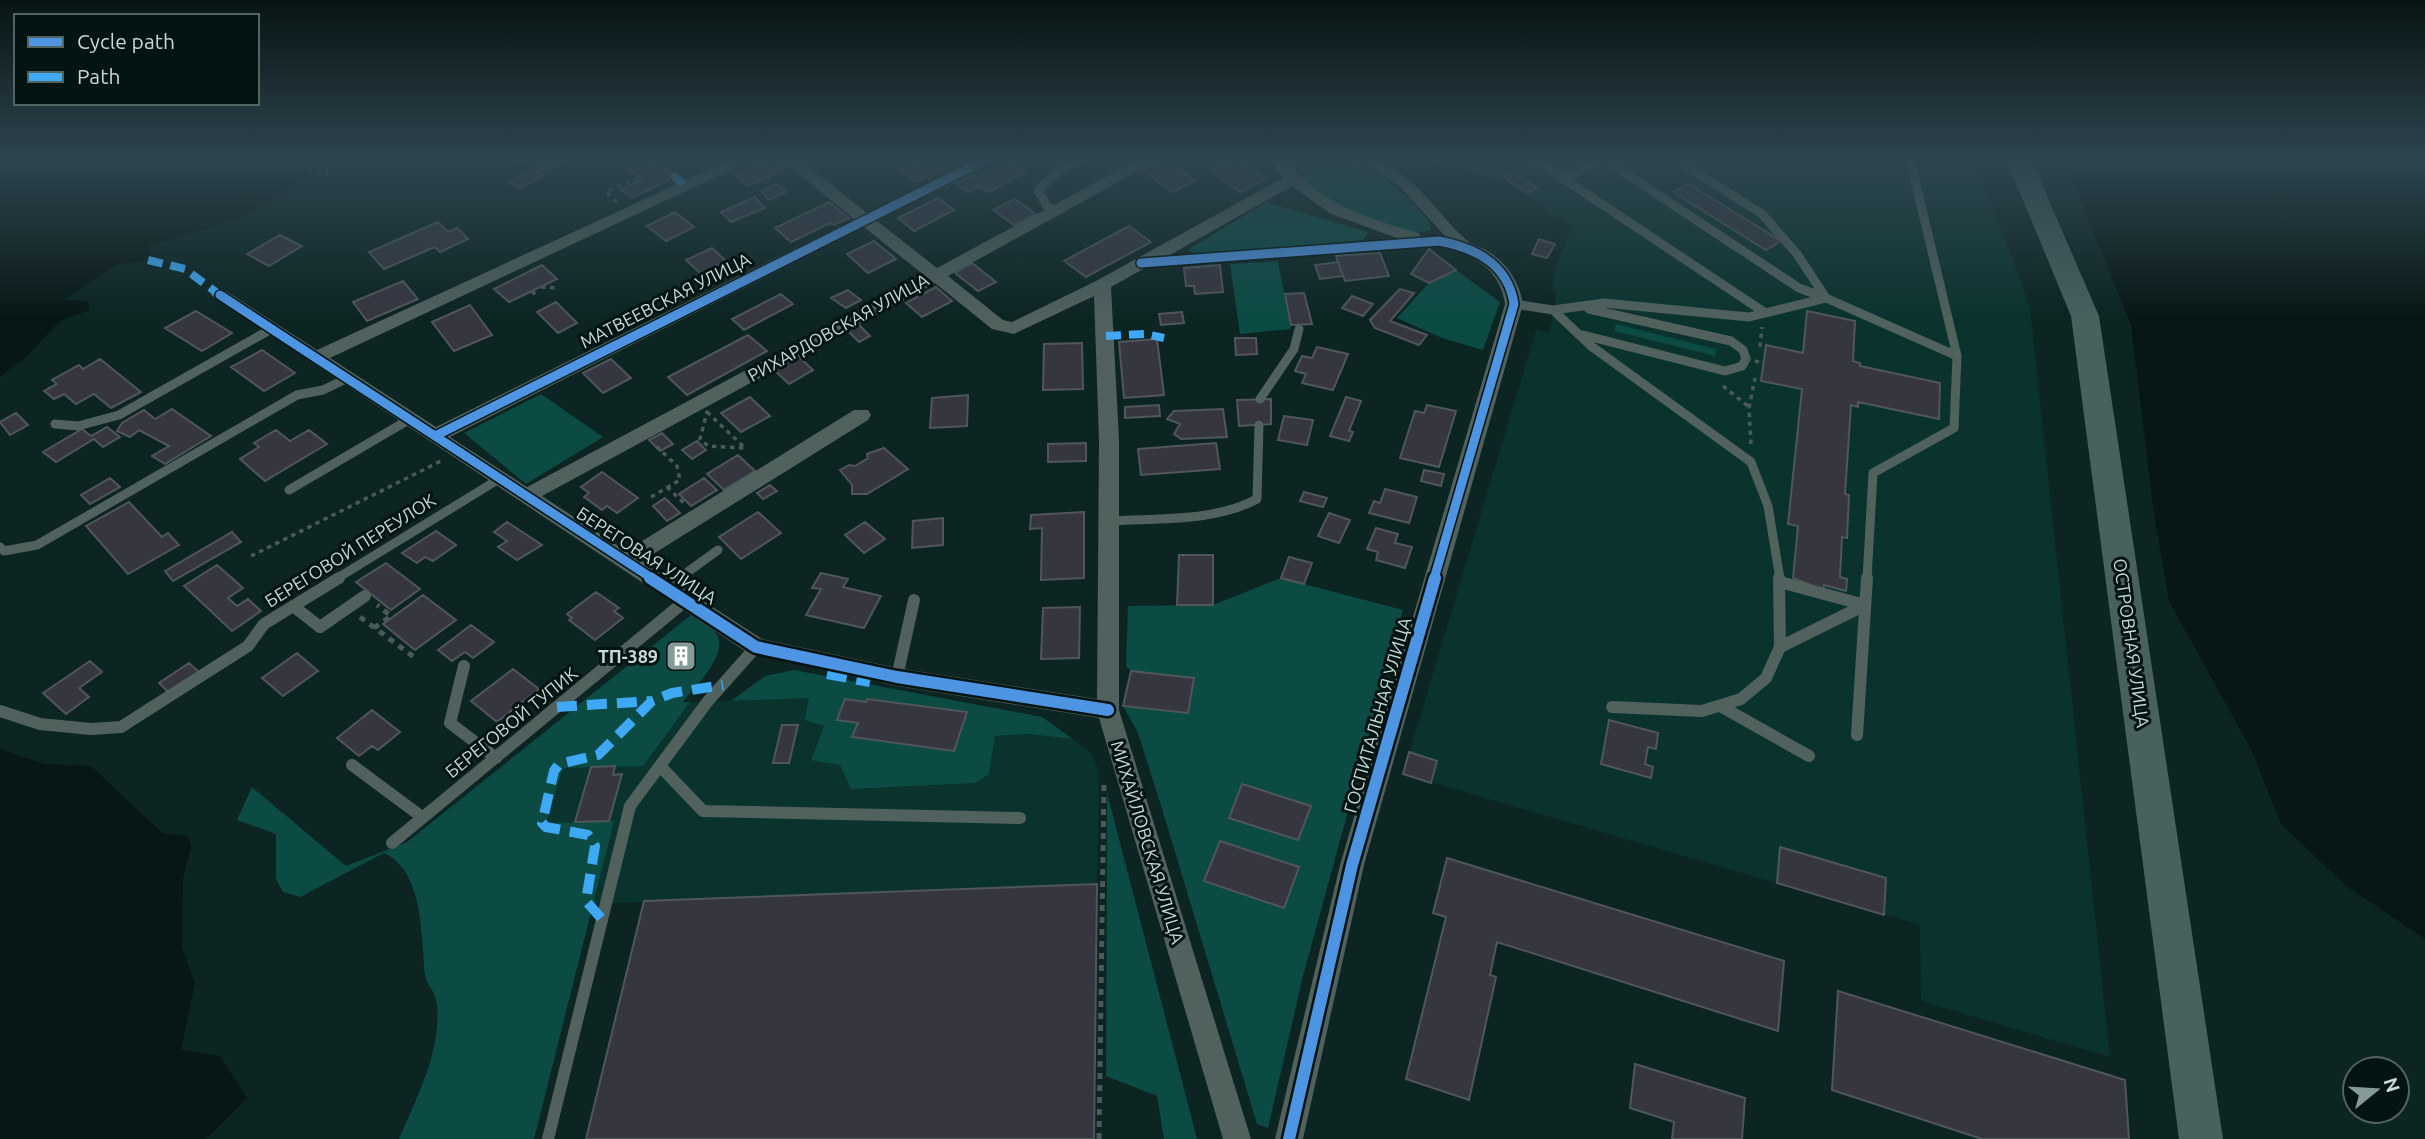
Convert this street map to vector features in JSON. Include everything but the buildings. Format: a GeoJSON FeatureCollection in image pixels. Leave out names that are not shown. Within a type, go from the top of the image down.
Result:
{"type":"FeatureCollection","features":[{"type":"Feature","properties":{"kind":"main road","name":"ОСТРОВНАЯ УЛИЦА"},"geometry":{"type":"LineString","coordinates":[[2041,212],[2085,316],[2201,1139]]}},
{"type":"Feature","properties":{"kind":"street"},"geometry":{"type":"LineString","coordinates":[[317,357],[635,212]]}},
{"type":"Feature","properties":{"kind":"street"},"geometry":{"type":"LineString","coordinates":[[855,212],[998,326],[1014,328],[1102,285],[1232,212]]}},
{"type":"Feature","properties":{"kind":"street","name":"МАТВЕЕВСКАЯ УЛИЦА"},"geometry":{"type":"LineString","coordinates":[[435,436],[878,212]]}},
{"type":"Feature","properties":{"kind":"street","name":"РИХАРДОВСКАЯ УЛИЦА"},"geometry":{"type":"LineString","coordinates":[[526,496],[1052,212]]}},
{"type":"Feature","properties":{"kind":"street"},"geometry":{"type":"LineString","coordinates":[[1341,212],[1429,242]]}},
{"type":"Feature","properties":{"kind":"street"},"geometry":{"type":"LineString","coordinates":[[1432,212],[1464,246]]}},
{"type":"Feature","properties":{"kind":"street"},"geometry":{"type":"LineString","coordinates":[[1141,263],[1429,242],[1464,246],[1486,256],[1511,283],[1514,304]]}},
{"type":"Feature","properties":{"kind":"street","name":"МИХАЙЛОВСКАЯ УЛИЦА"},"geometry":{"type":"LineString","coordinates":[[1102,285],[1110,521],[1108,710],[1237,1139]]}},
{"type":"Feature","properties":{"kind":"street","name":"БЕРЕГОВАЯ УЛИЦА"},"geometry":{"type":"LineString","coordinates":[[220,295],[756,647],[897,677],[1108,710]]}},
{"type":"Feature","properties":{"kind":"street","name":"ГОСПИТАЛЬНАЯ УЛИЦА"},"geometry":{"type":"LineString","coordinates":[[1289,1139],[1352,865],[1514,304]]}},
{"type":"Feature","properties":{"kind":"street"},"geometry":{"type":"LineString","coordinates":[[624,562],[861,415]]}},
{"type":"Feature","properties":{"kind":"lane"},"geometry":{"type":"LineString","coordinates":[[1613,212],[1764,312]]}},
{"type":"Feature","properties":{"kind":"lane"},"geometry":{"type":"LineString","coordinates":[[1684,212],[1799,288],[1957,356]]}},
{"type":"Feature","properties":{"kind":"lane"},"geometry":{"type":"LineString","coordinates":[[1759,212],[1797,254],[1826,298]]}},
{"type":"Feature","properties":{"kind":"lane"},"geometry":{"type":"LineString","coordinates":[[1857,735],[1873,473],[1954,428],[1957,356],[1922,212]]}},
{"type":"Feature","properties":{"kind":"lane"},"geometry":{"type":"LineString","coordinates":[[1514,304],[1553,310],[1604,303],[1749,317],[1826,298]]}},
{"type":"Feature","properties":{"kind":"lane"},"geometry":{"type":"LineString","coordinates":[[1575,307],[1731,341],[1743,350],[1746,359],[1742,366],[1725,371],[1583,335]]}},
{"type":"Feature","properties":{"kind":"lane"},"geometry":{"type":"LineString","coordinates":[[1553,310],[1583,335],[1591,346],[1751,462],[1768,506],[1780,582],[1780,647],[1766,678],[1741,699],[1702,711],[1612,707]]}},
{"type":"Feature","properties":{"kind":"lane"},"geometry":{"type":"LineString","coordinates":[[55,424],[78,426],[119,415],[273,328]]}},
{"type":"Feature","properties":{"kind":"lane"},"geometry":{"type":"LineString","coordinates":[[1260,399],[1271,379],[1296,351],[1299,329]]}},
{"type":"Feature","properties":{"kind":"lane"},"geometry":{"type":"LineString","coordinates":[[0,547],[4,551],[37,545],[297,396],[323,390],[348,378]]}},
{"type":"Feature","properties":{"kind":"lane"},"geometry":{"type":"LineString","coordinates":[[289,490],[410,419]]}},
{"type":"Feature","properties":{"kind":"lane"},"geometry":{"type":"LineString","coordinates":[[1110,521],[1221,511],[1251,505],[1257,499],[1259,425]]}},
{"type":"Feature","properties":{"kind":"lane","name":"БЕРЕГОВОЙ ПЕРЕУЛОК"},"geometry":{"type":"LineString","coordinates":[[0,711],[40,724],[91,729],[121,727],[248,646],[264,624],[499,479]]}},
{"type":"Feature","properties":{"kind":"lane"},"geometry":{"type":"LineString","coordinates":[[665,589],[718,550]]}},
{"type":"Feature","properties":{"kind":"lane"},"geometry":{"type":"LineString","coordinates":[[1780,582],[1865,605]]}},
{"type":"Feature","properties":{"kind":"lane"},"geometry":{"type":"LineString","coordinates":[[293,606],[320,627],[365,596]]}},
{"type":"Feature","properties":{"kind":"lane"},"geometry":{"type":"LineString","coordinates":[[897,677],[914,600]]}},
{"type":"Feature","properties":{"kind":"lane","name":"БЕРЕГОВОЙ ТУПИК"},"geometry":{"type":"LineString","coordinates":[[392,842],[684,602]]}},
{"type":"Feature","properties":{"kind":"lane"},"geometry":{"type":"LineString","coordinates":[[1780,647],[1865,605]]}},
{"type":"Feature","properties":{"kind":"lane"},"geometry":{"type":"LineString","coordinates":[[548,1139],[630,806],[708,701],[756,647]]}},
{"type":"Feature","properties":{"kind":"lane"},"geometry":{"type":"LineString","coordinates":[[464,666],[450,723],[496,758]]}},
{"type":"Feature","properties":{"kind":"lane"},"geometry":{"type":"LineString","coordinates":[[1722,707],[1810,756]]}},
{"type":"Feature","properties":{"kind":"lane"},"geometry":{"type":"LineString","coordinates":[[352,765],[422,817]]}},
{"type":"Feature","properties":{"kind":"lane"},"geometry":{"type":"LineString","coordinates":[[660,766],[703,811],[1020,818]]}},
{"type":"Feature","properties":{"kind":"path"},"geometry":{"type":"LineString","coordinates":[[541,287],[556,288]]}},
{"type":"Feature","properties":{"kind":"path"},"geometry":{"type":"LineString","coordinates":[[532,291],[538,297]]}},
{"type":"Feature","properties":{"kind":"path"},"geometry":{"type":"LineString","coordinates":[[1746,359],[1763,363]]}},
{"type":"Feature","properties":{"kind":"path"},"geometry":{"type":"LineString","coordinates":[[1751,462],[1749,408],[1755,378]]}},
{"type":"Feature","properties":{"kind":"path"},"geometry":{"type":"LineString","coordinates":[[1714,379],[1749,408]]}},
{"type":"Feature","properties":{"kind":"path"},"geometry":{"type":"LineString","coordinates":[[706,412],[736,439],[745,448],[708,446],[700,439],[706,412]]}},
{"type":"Feature","properties":{"kind":"path"},"geometry":{"type":"LineString","coordinates":[[651,497],[680,480],[677,466],[654,444]]}},
{"type":"Feature","properties":{"kind":"path"},"geometry":{"type":"LineString","coordinates":[[250,556],[459,452]]}},
{"type":"Feature","properties":{"kind":"path"},"geometry":{"type":"LineString","coordinates":[[667,487],[690,509]]}},
{"type":"Feature","properties":{"kind":"path"},"geometry":{"type":"LineString","coordinates":[[365,596],[391,616],[374,628]]}},
{"type":"Feature","properties":{"kind":"path"},"geometry":{"type":"LineString","coordinates":[[348,608],[414,657]]}},
{"type":"Feature","properties":{"kind":"path"},"geometry":{"type":"LineString","coordinates":[[1099,1139],[1104,776]]}},
{"type":"Feature","properties":{"kind":"shaded area"},"geometry":{"type":"Polygon","coordinates":[[[0,212],[250,212],[223,224],[149,246],[152,257],[140,262],[115,265],[64,300],[88,301],[90,310],[60,321],[29,354],[0,377],[0,212]]]}},
{"type":"Feature","properties":{"kind":"shaded area"},"geometry":{"type":"Polygon","coordinates":[[[1250,212],[1301,212],[1368,232],[1363,240],[1200,256],[1188,250],[1250,212]]]}},
{"type":"Feature","properties":{"kind":"shaded area"},"geometry":{"type":"Polygon","coordinates":[[[1348,212],[1420,212],[1430,223],[1430,230],[1407,230],[1348,212]]]}},
{"type":"Feature","properties":{"kind":"shaded area"},"geometry":{"type":"Polygon","coordinates":[[[1551,212],[1994,212],[2030,308],[2110,1057],[1921,1001],[1920,925],[1403,774],[1536,330],[1549,333],[1557,292],[1551,290],[1557,264],[1572,227],[1551,212]]]}},
{"type":"Feature","properties":{"kind":"shaded area"},"geometry":{"type":"Polygon","coordinates":[[[2085,212],[2425,212],[2425,939],[2345,885],[2281,824],[2252,751],[2169,601],[2154,514],[2131,325],[2085,212]]]}},
{"type":"Feature","properties":{"kind":"shaded area"},"geometry":{"type":"Polygon","coordinates":[[[1278,261],[1291,329],[1240,334],[1230,264],[1278,261]]]}},
{"type":"Feature","properties":{"kind":"shaded area"},"geometry":{"type":"Polygon","coordinates":[[[1456,270],[1500,302],[1483,350],[1442,338],[1397,318],[1429,283],[1456,270]]]}},
{"type":"Feature","properties":{"kind":"shaded area"},"geometry":{"type":"Polygon","coordinates":[[[1616,324],[1716,349],[1715,356],[1614,331],[1616,324]]]}},
{"type":"Feature","properties":{"kind":"shaded area"},"geometry":{"type":"Polygon","coordinates":[[[541,394],[603,437],[526,484],[464,433],[541,394]]]}},
{"type":"Feature","properties":{"kind":"shaded area"},"geometry":{"type":"Polygon","coordinates":[[[1281,578],[1403,610],[1303,976],[1268,1128],[1257,1124],[1138,733],[1123,706],[1187,713],[1194,679],[1131,671],[1126,666],[1128,606],[1213,605],[1281,578]]]}},
{"type":"Feature","properties":{"kind":"shaded area"},"geometry":{"type":"Polygon","coordinates":[[[691,615],[714,631],[719,639],[719,648],[710,668],[683,702],[690,702],[643,766],[563,768],[546,823],[614,821],[534,1139],[399,1139],[429,1067],[437,1024],[436,1000],[425,974],[418,906],[407,874],[397,862],[384,853],[300,897],[283,892],[276,879],[276,834],[237,820],[252,787],[346,866],[407,842],[691,615]]]}},
{"type":"Feature","properties":{"kind":"shaded area"},"geometry":{"type":"Polygon","coordinates":[[[794,670],[1042,717],[1073,739],[1028,734],[995,736],[989,774],[975,783],[851,789],[840,765],[811,760],[824,726],[805,720],[809,698],[731,701],[765,676],[794,670]],[[845,699],[837,720],[858,723],[853,737],[954,751],[967,713],[868,699],[866,702],[845,699]]]}},
{"type":"Feature","properties":{"kind":"shaded area"},"geometry":{"type":"Polygon","coordinates":[[[809,697],[824,725],[811,760],[989,774],[995,736],[1028,734],[1073,739],[1091,753],[1099,771],[1097,884],[592,904],[614,821],[546,823],[563,768],[683,703],[809,697]]]}},
{"type":"Feature","properties":{"kind":"shaded area"},"geometry":{"type":"Polygon","coordinates":[[[0,749],[44,764],[91,766],[162,833],[187,836],[191,846],[183,879],[182,947],[195,983],[181,1050],[220,1056],[247,1098],[206,1139],[0,1139],[0,749]]]}},
{"type":"Feature","properties":{"kind":"shaded area"},"geometry":{"type":"Polygon","coordinates":[[[1107,793],[1197,1139],[1164,1139],[1157,1096],[1106,1076],[1107,793]]]}},
{"type":"Feature","properties":{"kind":"marked path"},"geometry":{"type":"LineString","coordinates":[[148,260],[185,269],[220,295]]}},
{"type":"Feature","properties":{"kind":"marked path"},"geometry":{"type":"LineString","coordinates":[[1106,336],[1145,334],[1164,338]]}},
{"type":"Feature","properties":{"kind":"marked path"},"geometry":{"type":"LineString","coordinates":[[827,674],[870,682]]}},
{"type":"Feature","properties":{"kind":"marked path"},"geometry":{"type":"LineString","coordinates":[[601,918],[586,901],[595,846],[588,835],[546,827],[542,823],[554,771],[559,764],[598,755],[652,701],[672,693],[723,685]]}},
{"type":"Feature","properties":{"kind":"marked path"},"geometry":{"type":"LineString","coordinates":[[557,707],[614,701],[652,701]]}},
{"type":"Feature","properties":{"kind":"cycle path"},"geometry":{"type":"LineString","coordinates":[[435,436],[881,212]]}},
{"type":"Feature","properties":{"kind":"cycle path"},"geometry":{"type":"LineString","coordinates":[[1141,263],[1439,241],[1465,247],[1489,260],[1499,268],[1512,291],[1514,304],[1352,865],[1289,1139]]}},
{"type":"Feature","properties":{"kind":"cycle path"},"geometry":{"type":"LineString","coordinates":[[220,295],[756,647],[897,677],[1108,710]]}},
{"type":"Feature","properties":{"kind":"place","name":"ТП-389"},"geometry":{"type":"Point","coordinates":[681,656]}}]}
